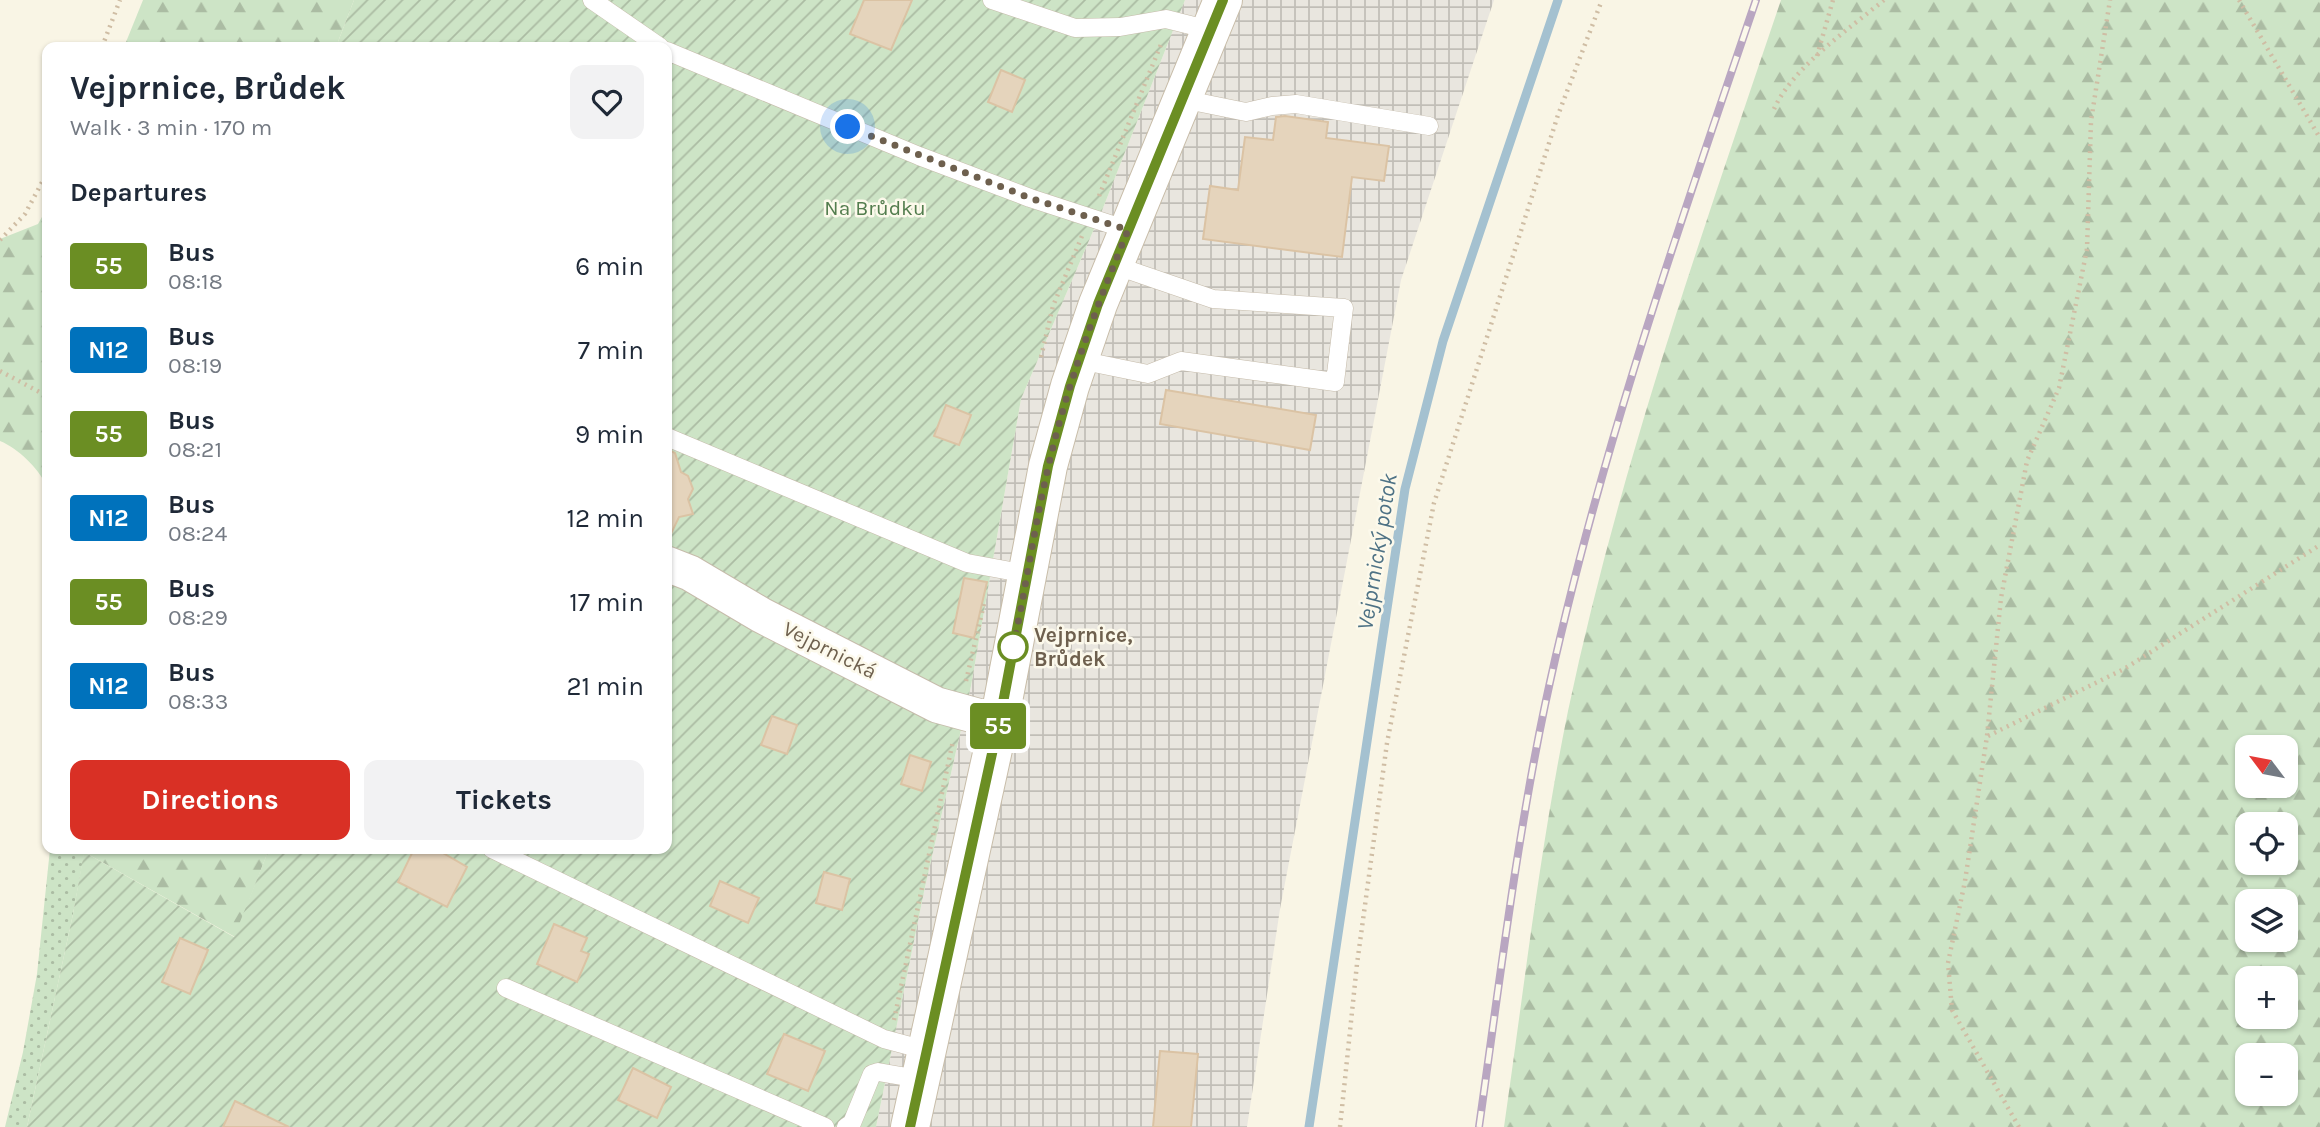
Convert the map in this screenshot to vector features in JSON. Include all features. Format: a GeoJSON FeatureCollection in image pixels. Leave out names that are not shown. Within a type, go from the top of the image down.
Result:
{"type":"FeatureCollection","features":[{"type":"Feature","properties":{"kind":"main road"},"geometry":{"type":"LineString","coordinates":[[910,1127],[999,722],[1048,466],[1079,360],[1121,247],[1216,15]]}},
{"type":"Feature","properties":{"kind":"street","name":"Vejprnická"},"geometry":{"type":"LineString","coordinates":[[672,567],[690,573],[761,615],[937,705],[999,722]]}},
{"type":"Feature","properties":{"kind":"lane"},"geometry":{"type":"LineString","coordinates":[[592,0],[653,42]]}},
{"type":"Feature","properties":{"kind":"lane"},"geometry":{"type":"LineString","coordinates":[[992,0],[1075,28],[1121,27],[1166,19],[1216,15]]}},
{"type":"Feature","properties":{"kind":"lane"},"geometry":{"type":"LineString","coordinates":[[672,53],[919,156],[1030,198],[1213,299],[1344,308],[1335,382],[1181,361],[1148,374],[1079,360]]}},
{"type":"Feature","properties":{"kind":"lane"},"geometry":{"type":"LineString","coordinates":[[1182,99],[1245,113],[1272,106],[1296,104],[1429,126]]}},
{"type":"Feature","properties":{"kind":"lane"},"geometry":{"type":"LineString","coordinates":[[672,440],[967,563],[1027,574]]}},
{"type":"Feature","properties":{"kind":"lane"},"geometry":{"type":"LineString","coordinates":[[502,854],[884,1039],[922,1065]]}},
{"type":"Feature","properties":{"kind":"lane"},"geometry":{"type":"LineString","coordinates":[[506,988],[825,1127]]}},
{"type":"Feature","properties":{"kind":"lane"},"geometry":{"type":"LineString","coordinates":[[846,1127],[852,1123],[872,1074],[922,1065]]}},
{"type":"Feature","properties":{"kind":"path"},"geometry":{"type":"LineString","coordinates":[[104,42],[120,0]]}},
{"type":"Feature","properties":{"kind":"path"},"geometry":{"type":"LineString","coordinates":[[1340,1127],[1357,964],[1387,743],[1434,503],[1558,115],[1602,0]]}},
{"type":"Feature","properties":{"kind":"path"},"geometry":{"type":"LineString","coordinates":[[1816,57],[1833,0]]}},
{"type":"Feature","properties":{"kind":"path"},"geometry":{"type":"LineString","coordinates":[[1774,109],[1781,93],[1816,57],[1884,0]]}},
{"type":"Feature","properties":{"kind":"path"},"geometry":{"type":"LineString","coordinates":[[2019,1127],[1952,1010],[1948,963],[1965,881],[1987,736],[2001,598],[2027,461],[2059,388],[2087,249],[2091,121],[2110,0]]}},
{"type":"Feature","properties":{"kind":"path"},"geometry":{"type":"LineString","coordinates":[[2239,0],[2320,138]]}},
{"type":"Feature","properties":{"kind":"path"},"geometry":{"type":"LineString","coordinates":[[0,240],[25,214],[42,182]]}},
{"type":"Feature","properties":{"kind":"path"},"geometry":{"type":"LineString","coordinates":[[0,371],[42,393]]}},
{"type":"Feature","properties":{"kind":"path"},"geometry":{"type":"LineString","coordinates":[[1987,736],[2124,669],[2320,545]]}},
{"type":"Feature","properties":{"kind":"shaded area"},"geometry":{"type":"Polygon","coordinates":[[[1185,0],[1494,0],[1401,280],[1280,909],[1247,1127],[876,1127],[925,887],[971,686],[1021,399],[1103,208],[1185,0]]]}},
{"type":"Feature","properties":{"kind":"green space"},"geometry":{"type":"Polygon","coordinates":[[[143,0],[354,0],[338,42],[126,42],[143,0]]]}},
{"type":"Feature","properties":{"kind":"green space","name":"Na Brůdku"},"geometry":{"type":"Polygon","coordinates":[[[354,0],[1185,0],[1103,208],[1021,399],[971,686],[925,887],[876,1127],[27,1127],[84,854],[234,937],[267,854],[672,854],[672,42],[338,42],[354,0]]]}},
{"type":"Feature","properties":{"kind":"green space"},"geometry":{"type":"Polygon","coordinates":[[[1781,0],[2320,0],[2320,1127],[1504,1127],[1549,814],[1568,711],[1612,531],[1692,264],[1781,0]]]}},
{"type":"Feature","properties":{"kind":"green space"},"geometry":{"type":"Polygon","coordinates":[[[42,217],[42,478],[27,459],[0,441],[0,239],[38,224],[42,217]]]}},
{"type":"Feature","properties":{"kind":"green space"},"geometry":{"type":"Polygon","coordinates":[[[49,854],[84,854],[27,1127],[5,1127],[23,1052],[37,974],[49,854]]]}},
{"type":"Feature","properties":{"kind":"green space"},"geometry":{"type":"Polygon","coordinates":[[[88,854],[267,854],[235,937],[88,854]]]}},
{"type":"Feature","properties":{"kind":"building"},"geometry":{"type":"Polygon","coordinates":[[[864,0],[912,0],[891,50],[850,34],[864,0]]]}},
{"type":"Feature","properties":{"kind":"building"},"geometry":{"type":"Polygon","coordinates":[[[1001,70],[1025,80],[1012,112],[988,102],[1001,70]]]}},
{"type":"Feature","properties":{"kind":"building"},"geometry":{"type":"Polygon","coordinates":[[[1276,117],[1328,122],[1326,138],[1389,146],[1384,181],[1352,177],[1342,257],[1203,239],[1210,186],[1238,190],[1245,137],[1273,140],[1276,117]]]}},
{"type":"Feature","properties":{"kind":"building"},"geometry":{"type":"Polygon","coordinates":[[[1166,390],[1316,415],[1310,450],[1160,424],[1166,390]]]}},
{"type":"Feature","properties":{"kind":"building"},"geometry":{"type":"Polygon","coordinates":[[[946,405],[971,415],[959,445],[934,436],[946,405]]]}},
{"type":"Feature","properties":{"kind":"building"},"geometry":{"type":"Polygon","coordinates":[[[672,452],[675,453],[681,472],[688,476],[693,489],[688,499],[693,514],[679,517],[672,532],[672,452]]]}},
{"type":"Feature","properties":{"kind":"building"},"geometry":{"type":"Polygon","coordinates":[[[964,578],[987,582],[974,638],[953,633],[964,578]]]}},
{"type":"Feature","properties":{"kind":"building"},"geometry":{"type":"Polygon","coordinates":[[[772,716],[797,725],[787,754],[761,745],[772,716]]]}},
{"type":"Feature","properties":{"kind":"building"},"geometry":{"type":"Polygon","coordinates":[[[910,755],[931,762],[922,791],[901,784],[910,755]]]}},
{"type":"Feature","properties":{"kind":"building"},"geometry":{"type":"Polygon","coordinates":[[[412,854],[445,854],[467,867],[447,907],[398,882],[412,854]]]}},
{"type":"Feature","properties":{"kind":"building"},"geometry":{"type":"Polygon","coordinates":[[[824,872],[850,879],[842,910],[816,903],[824,872]]]}},
{"type":"Feature","properties":{"kind":"building"},"geometry":{"type":"Polygon","coordinates":[[[720,881],[759,898],[748,923],[710,906],[720,881]]]}},
{"type":"Feature","properties":{"kind":"building"},"geometry":{"type":"Polygon","coordinates":[[[554,924],[587,938],[581,951],[589,954],[577,982],[537,964],[554,924]]]}},
{"type":"Feature","properties":{"kind":"building"},"geometry":{"type":"Polygon","coordinates":[[[180,938],[208,950],[190,994],[162,982],[180,938]]]}},
{"type":"Feature","properties":{"kind":"building"},"geometry":{"type":"Polygon","coordinates":[[[784,1034],[825,1051],[808,1091],[767,1074],[784,1034]]]}},
{"type":"Feature","properties":{"kind":"building"},"geometry":{"type":"Polygon","coordinates":[[[1160,1051],[1198,1054],[1191,1127],[1153,1127],[1160,1051]]]}},
{"type":"Feature","properties":{"kind":"building"},"geometry":{"type":"Polygon","coordinates":[[[633,1068],[671,1087],[657,1118],[618,1100],[633,1068]]]}},
{"type":"Feature","properties":{"kind":"building"},"geometry":{"type":"Polygon","coordinates":[[[235,1101],[289,1127],[223,1127],[235,1101]]]}},
{"type":"Feature","properties":{"kind":"waterway","name":"Vejprnický potok"},"geometry":{"type":"LineString","coordinates":[[1309,1127],[1405,489],[1443,341],[1558,0]]}},
{"type":"Feature","properties":{"kind":"railway"},"geometry":{"type":"LineString","coordinates":[[1479,1127],[1525,810],[1565,615],[1588,526],[1640,350],[1756,0]]}},
{"type":"Feature","properties":{"kind":"bus line","name":"55"},"geometry":{"type":"LineString","coordinates":[[910,1127],[1002,708],[1048,466],[1070,386],[1098,304],[1223,0]]}},
{"type":"Feature","properties":{"kind":"place","name":"Vejprnice, Brůdek"},"geometry":{"type":"Point","coordinates":[1013,647]}},
{"type":"Feature","properties":{"kind":"route"},"geometry":{"type":"LineString","coordinates":[[848,127],[1030,198],[1128,230],[1098,304],[1070,386],[1048,466],[1013,647]]}}]}
